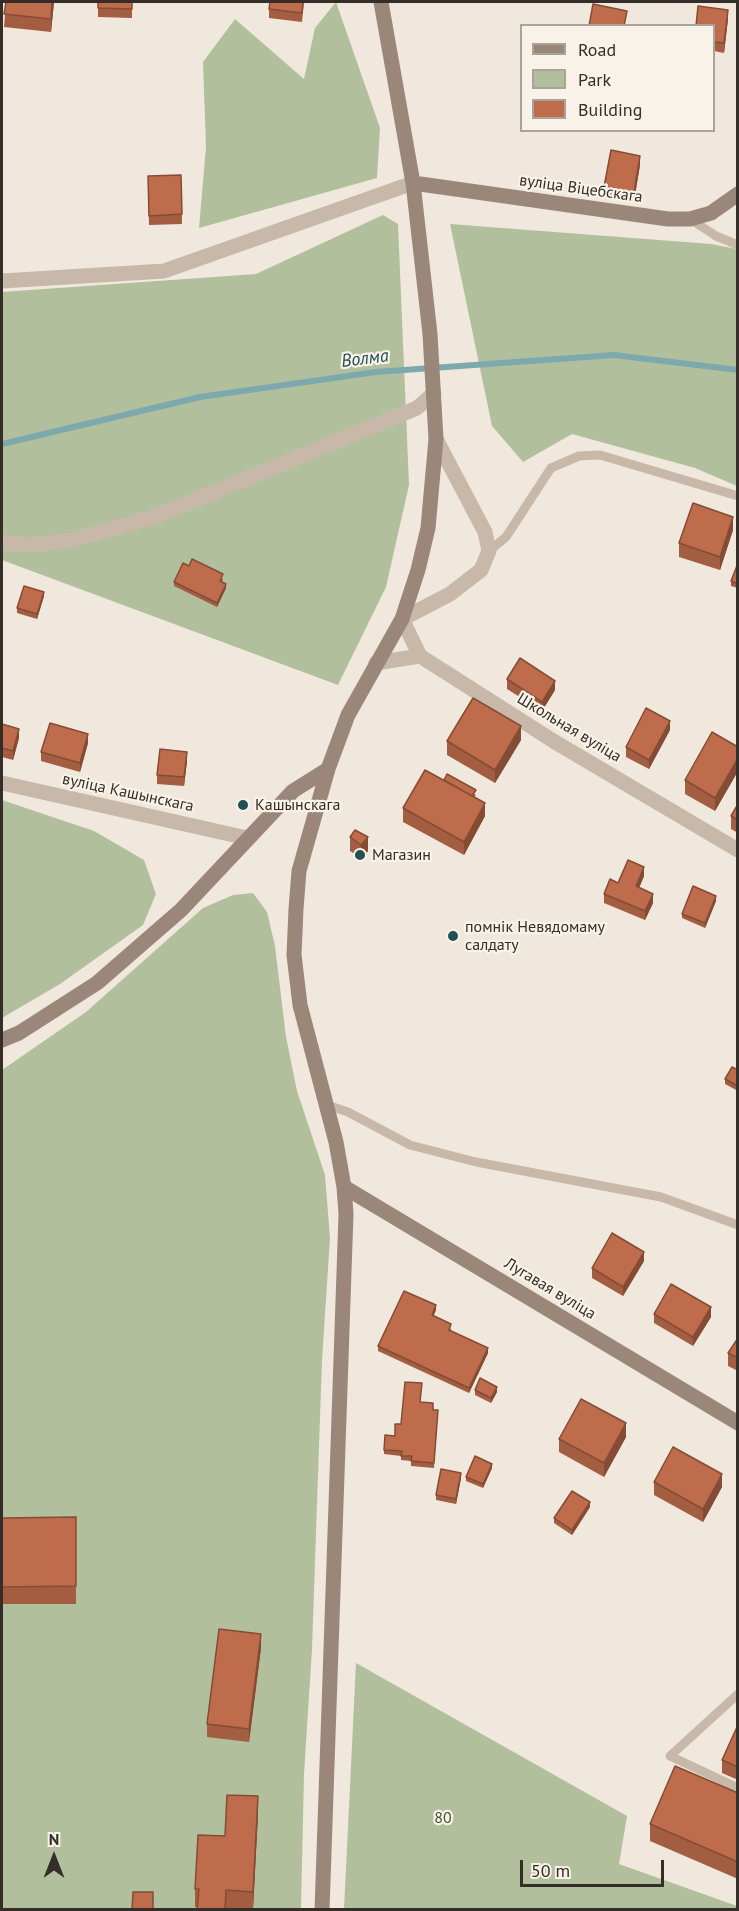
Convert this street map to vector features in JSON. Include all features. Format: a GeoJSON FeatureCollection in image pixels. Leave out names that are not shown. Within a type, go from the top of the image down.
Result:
{"type":"FeatureCollection","features":[{"type":"Feature","properties":{"kind":"main road"},"geometry":{"type":"LineString","coordinates":[[322,1910],[344,1291],[344,1187],[327,1105],[300,1005],[294,955],[299,872],[328,769],[348,715],[402,619],[418,570],[428,528],[436,439],[430,334],[413,183],[381,2]]}},
{"type":"Feature","properties":{"kind":"main road","name":"вуліца Віцебскага"},"geometry":{"type":"LineString","coordinates":[[413,183],[640,216],[690,219],[711,213],[738,194]]}},
{"type":"Feature","properties":{"kind":"main road"},"geometry":{"type":"LineString","coordinates":[[2,1040],[19,1033],[97,983],[181,910],[293,791],[328,769]]}},
{"type":"Feature","properties":{"kind":"main road","name":"Лугавая вуліца"},"geometry":{"type":"LineString","coordinates":[[344,1187],[738,1423]]}},
{"type":"Feature","properties":{"kind":"street"},"geometry":{"type":"LineString","coordinates":[[2,280],[164,271],[413,183]]}},
{"type":"Feature","properties":{"kind":"street"},"geometry":{"type":"LineString","coordinates":[[2,543],[32,545],[72,540],[154,517],[417,408],[434,393]]}},
{"type":"Feature","properties":{"kind":"street"},"geometry":{"type":"LineString","coordinates":[[376,663],[420,656],[402,619],[450,594],[480,570],[489,551],[485,532],[436,439]]}},
{"type":"Feature","properties":{"kind":"street","name":"Школьная вуліца"},"geometry":{"type":"LineString","coordinates":[[420,656],[555,742],[738,850]]}},
{"type":"Feature","properties":{"kind":"street","name":"вуліца Кашынскага"},"geometry":{"type":"LineString","coordinates":[[2,783],[247,838]]}},
{"type":"Feature","properties":{"kind":"lane"},"geometry":{"type":"LineString","coordinates":[[690,219],[716,236],[738,245]]}},
{"type":"Feature","properties":{"kind":"lane"},"geometry":{"type":"LineString","coordinates":[[489,551],[506,537],[552,468],[579,456],[600,455],[738,496]]}},
{"type":"Feature","properties":{"kind":"lane"},"geometry":{"type":"LineString","coordinates":[[327,1105],[348,1112],[410,1145],[476,1162],[661,1197],[738,1225]]}},
{"type":"Feature","properties":{"kind":"lane"},"geometry":{"type":"LineString","coordinates":[[738,1694],[670,1756],[738,1788]]}},
{"type":"Feature","properties":{"kind":"green space"},"geometry":{"type":"Polygon","coordinates":[[[336,2],[380,128],[377,178],[199,228],[206,147],[203,62],[235,19],[304,79],[315,28],[336,2]]]}},
{"type":"Feature","properties":{"kind":"green space"},"geometry":{"type":"Polygon","coordinates":[[[383,215],[398,224],[409,485],[386,587],[338,685],[2,560],[2,292],[256,274],[383,215]]]}},
{"type":"Feature","properties":{"kind":"green space"},"geometry":{"type":"Polygon","coordinates":[[[450,224],[711,244],[737,249],[737,486],[695,468],[572,434],[523,462],[492,426],[450,224]]]}},
{"type":"Feature","properties":{"kind":"green space"},"geometry":{"type":"Polygon","coordinates":[[[2,800],[94,831],[144,860],[156,894],[143,925],[60,984],[2,1018],[2,800]]]}},
{"type":"Feature","properties":{"kind":"green space"},"geometry":{"type":"Polygon","coordinates":[[[253,893],[267,912],[275,946],[286,1037],[297,1091],[325,1175],[330,1238],[322,1360],[312,1649],[304,1774],[301,1909],[2,1910],[2,1070],[86,1012],[203,908],[233,895],[253,893]]]}},
{"type":"Feature","properties":{"kind":"green space","name":"80"},"geometry":{"type":"Polygon","coordinates":[[[356,1663],[627,1816],[619,1864],[737,1906],[737,1909],[344,1909],[356,1663]]]}},
{"type":"Feature","properties":{"kind":"building"},"geometry":{"type":"Polygon","coordinates":[[[6,2],[52,2],[51,19],[4,14],[6,2]]]}},
{"type":"Feature","properties":{"kind":"building"},"geometry":{"type":"Polygon","coordinates":[[[98,2],[132,2],[132,9],[98,8],[98,2]]]}},
{"type":"Feature","properties":{"kind":"building"},"geometry":{"type":"Polygon","coordinates":[[[270,2],[303,2],[302,13],[269,9],[270,2]]]}},
{"type":"Feature","properties":{"kind":"building"},"geometry":{"type":"Polygon","coordinates":[[[593,4],[627,11],[624,24],[589,24],[593,4]]]}},
{"type":"Feature","properties":{"kind":"building"},"geometry":{"type":"Polygon","coordinates":[[[698,6],[728,10],[724,43],[715,42],[715,24],[696,24],[698,6]]]}},
{"type":"Feature","properties":{"kind":"building"},"geometry":{"type":"Polygon","coordinates":[[[611,150],[640,156],[634,192],[604,187],[611,150]]]}},
{"type":"Feature","properties":{"kind":"building"},"geometry":{"type":"Polygon","coordinates":[[[181,175],[182,214],[149,216],[148,176],[181,175]]]}},
{"type":"Feature","properties":{"kind":"building"},"geometry":{"type":"Polygon","coordinates":[[[693,503],[733,517],[720,557],[679,543],[693,503]]]}},
{"type":"Feature","properties":{"kind":"building"},"geometry":{"type":"Polygon","coordinates":[[[192,559],[223,574],[220,581],[226,584],[217,603],[174,582],[183,563],[189,566],[192,559]]]}},
{"type":"Feature","properties":{"kind":"building"},"geometry":{"type":"Polygon","coordinates":[[[738,563],[738,584],[731,581],[738,563]]]}},
{"type":"Feature","properties":{"kind":"building"},"geometry":{"type":"Polygon","coordinates":[[[24,586],[44,592],[37,614],[17,608],[24,586]]]}},
{"type":"Feature","properties":{"kind":"building"},"geometry":{"type":"Polygon","coordinates":[[[520,658],[555,681],[542,702],[507,679],[520,658]]]}},
{"type":"Feature","properties":{"kind":"building"},"geometry":{"type":"Polygon","coordinates":[[[473,698],[521,726],[495,770],[447,741],[473,698]]]}},
{"type":"Feature","properties":{"kind":"building"},"geometry":{"type":"Polygon","coordinates":[[[646,708],[670,721],[649,760],[626,747],[646,708]]]}},
{"type":"Feature","properties":{"kind":"building"},"geometry":{"type":"Polygon","coordinates":[[[50,723],[88,734],[80,763],[41,752],[50,723]]]}},
{"type":"Feature","properties":{"kind":"building"},"geometry":{"type":"Polygon","coordinates":[[[2,724],[19,729],[13,751],[2,748],[2,724]]]}},
{"type":"Feature","properties":{"kind":"building"},"geometry":{"type":"Polygon","coordinates":[[[712,732],[738,747],[738,758],[715,798],[685,780],[712,732]]]}},
{"type":"Feature","properties":{"kind":"building"},"geometry":{"type":"Polygon","coordinates":[[[160,749],[187,752],[184,777],[157,775],[160,749]]]}},
{"type":"Feature","properties":{"kind":"building"},"geometry":{"type":"Polygon","coordinates":[[[425,770],[485,803],[464,842],[403,808],[425,770]]]}},
{"type":"Feature","properties":{"kind":"building"},"geometry":{"type":"Polygon","coordinates":[[[447,774],[476,790],[472,796],[444,780],[447,774]]]}},
{"type":"Feature","properties":{"kind":"building"},"geometry":{"type":"Polygon","coordinates":[[[738,804],[738,820],[731,816],[738,804]]]}},
{"type":"Feature","properties":{"kind":"building"},"geometry":{"type":"Polygon","coordinates":[[[355,830],[368,837],[361,845],[350,837],[355,830]]]}},
{"type":"Feature","properties":{"kind":"building"},"geometry":{"type":"Polygon","coordinates":[[[628,860],[644,867],[636,886],[653,894],[645,911],[604,894],[610,879],[618,883],[628,860]]]}},
{"type":"Feature","properties":{"kind":"building"},"geometry":{"type":"Polygon","coordinates":[[[693,886],[716,896],[705,923],[682,914],[693,886]]]}},
{"type":"Feature","properties":{"kind":"building"},"geometry":{"type":"Polygon","coordinates":[[[732,1067],[738,1070],[738,1086],[725,1079],[732,1067]]]}},
{"type":"Feature","properties":{"kind":"building"},"geometry":{"type":"Polygon","coordinates":[[[612,1233],[644,1252],[623,1287],[592,1268],[612,1233]]]}},
{"type":"Feature","properties":{"kind":"building"},"geometry":{"type":"Polygon","coordinates":[[[671,1284],[711,1307],[693,1337],[654,1314],[671,1284]]]}},
{"type":"Feature","properties":{"kind":"building"},"geometry":{"type":"Polygon","coordinates":[[[404,1291],[436,1305],[432,1315],[451,1324],[449,1330],[488,1348],[469,1388],[378,1346],[404,1291]]]}},
{"type":"Feature","properties":{"kind":"building"},"geometry":{"type":"Polygon","coordinates":[[[738,1338],[738,1358],[728,1353],[738,1338]]]}},
{"type":"Feature","properties":{"kind":"building"},"geometry":{"type":"Polygon","coordinates":[[[480,1378],[497,1387],[491,1398],[475,1390],[480,1378]]]}},
{"type":"Feature","properties":{"kind":"building"},"geometry":{"type":"Polygon","coordinates":[[[405,1382],[422,1383],[420,1402],[433,1403],[433,1410],[438,1410],[434,1463],[411,1461],[412,1456],[401,1456],[402,1451],[384,1450],[385,1435],[395,1436],[395,1424],[401,1424],[405,1382]]]}},
{"type":"Feature","properties":{"kind":"building"},"geometry":{"type":"Polygon","coordinates":[[[581,1399],[626,1423],[604,1463],[559,1439],[581,1399]]]}},
{"type":"Feature","properties":{"kind":"building"},"geometry":{"type":"Polygon","coordinates":[[[673,1447],[722,1474],[703,1509],[654,1482],[673,1447]]]}},
{"type":"Feature","properties":{"kind":"building"},"geometry":{"type":"Polygon","coordinates":[[[475,1456],[492,1464],[483,1484],[466,1477],[475,1456]]]}},
{"type":"Feature","properties":{"kind":"building"},"geometry":{"type":"Polygon","coordinates":[[[441,1469],[461,1473],[456,1499],[436,1495],[441,1469]]]}},
{"type":"Feature","properties":{"kind":"building"},"geometry":{"type":"Polygon","coordinates":[[[572,1491],[590,1502],[572,1530],[554,1518],[572,1491]]]}},
{"type":"Feature","properties":{"kind":"building"},"geometry":{"type":"Polygon","coordinates":[[[76,1517],[76,1586],[2,1587],[2,1518],[76,1517]]]}},
{"type":"Feature","properties":{"kind":"building"},"geometry":{"type":"Polygon","coordinates":[[[219,1629],[261,1634],[249,1729],[207,1724],[219,1629]]]}},
{"type":"Feature","properties":{"kind":"building"},"geometry":{"type":"Polygon","coordinates":[[[738,1727],[738,1767],[722,1760],[738,1727]]]}},
{"type":"Feature","properties":{"kind":"building"},"geometry":{"type":"Polygon","coordinates":[[[675,1766],[738,1793],[738,1862],[650,1824],[675,1766]]]}},
{"type":"Feature","properties":{"kind":"building"},"geometry":{"type":"Polygon","coordinates":[[[227,1795],[258,1796],[253,1892],[226,1890],[225,1910],[197,1910],[199,1889],[195,1889],[198,1835],[225,1836],[227,1795]]]}},
{"type":"Feature","properties":{"kind":"building"},"geometry":{"type":"Polygon","coordinates":[[[133,1892],[153,1892],[153,1910],[132,1910],[133,1892]]]}},
{"type":"Feature","properties":{"kind":"waterway","name":"Волма"},"geometry":{"type":"LineString","coordinates":[[2,444],[200,397],[376,372],[614,355],[738,370]]}},
{"type":"Feature","properties":{"kind":"place","name":"Кашынскага"},"geometry":{"type":"Point","coordinates":[243,805]}},
{"type":"Feature","properties":{"kind":"place","name":"Магазин"},"geometry":{"type":"Point","coordinates":[360,855]}},
{"type":"Feature","properties":{"kind":"place","name":"помнік Невядомаму салдату"},"geometry":{"type":"Point","coordinates":[453,936]}}]}
